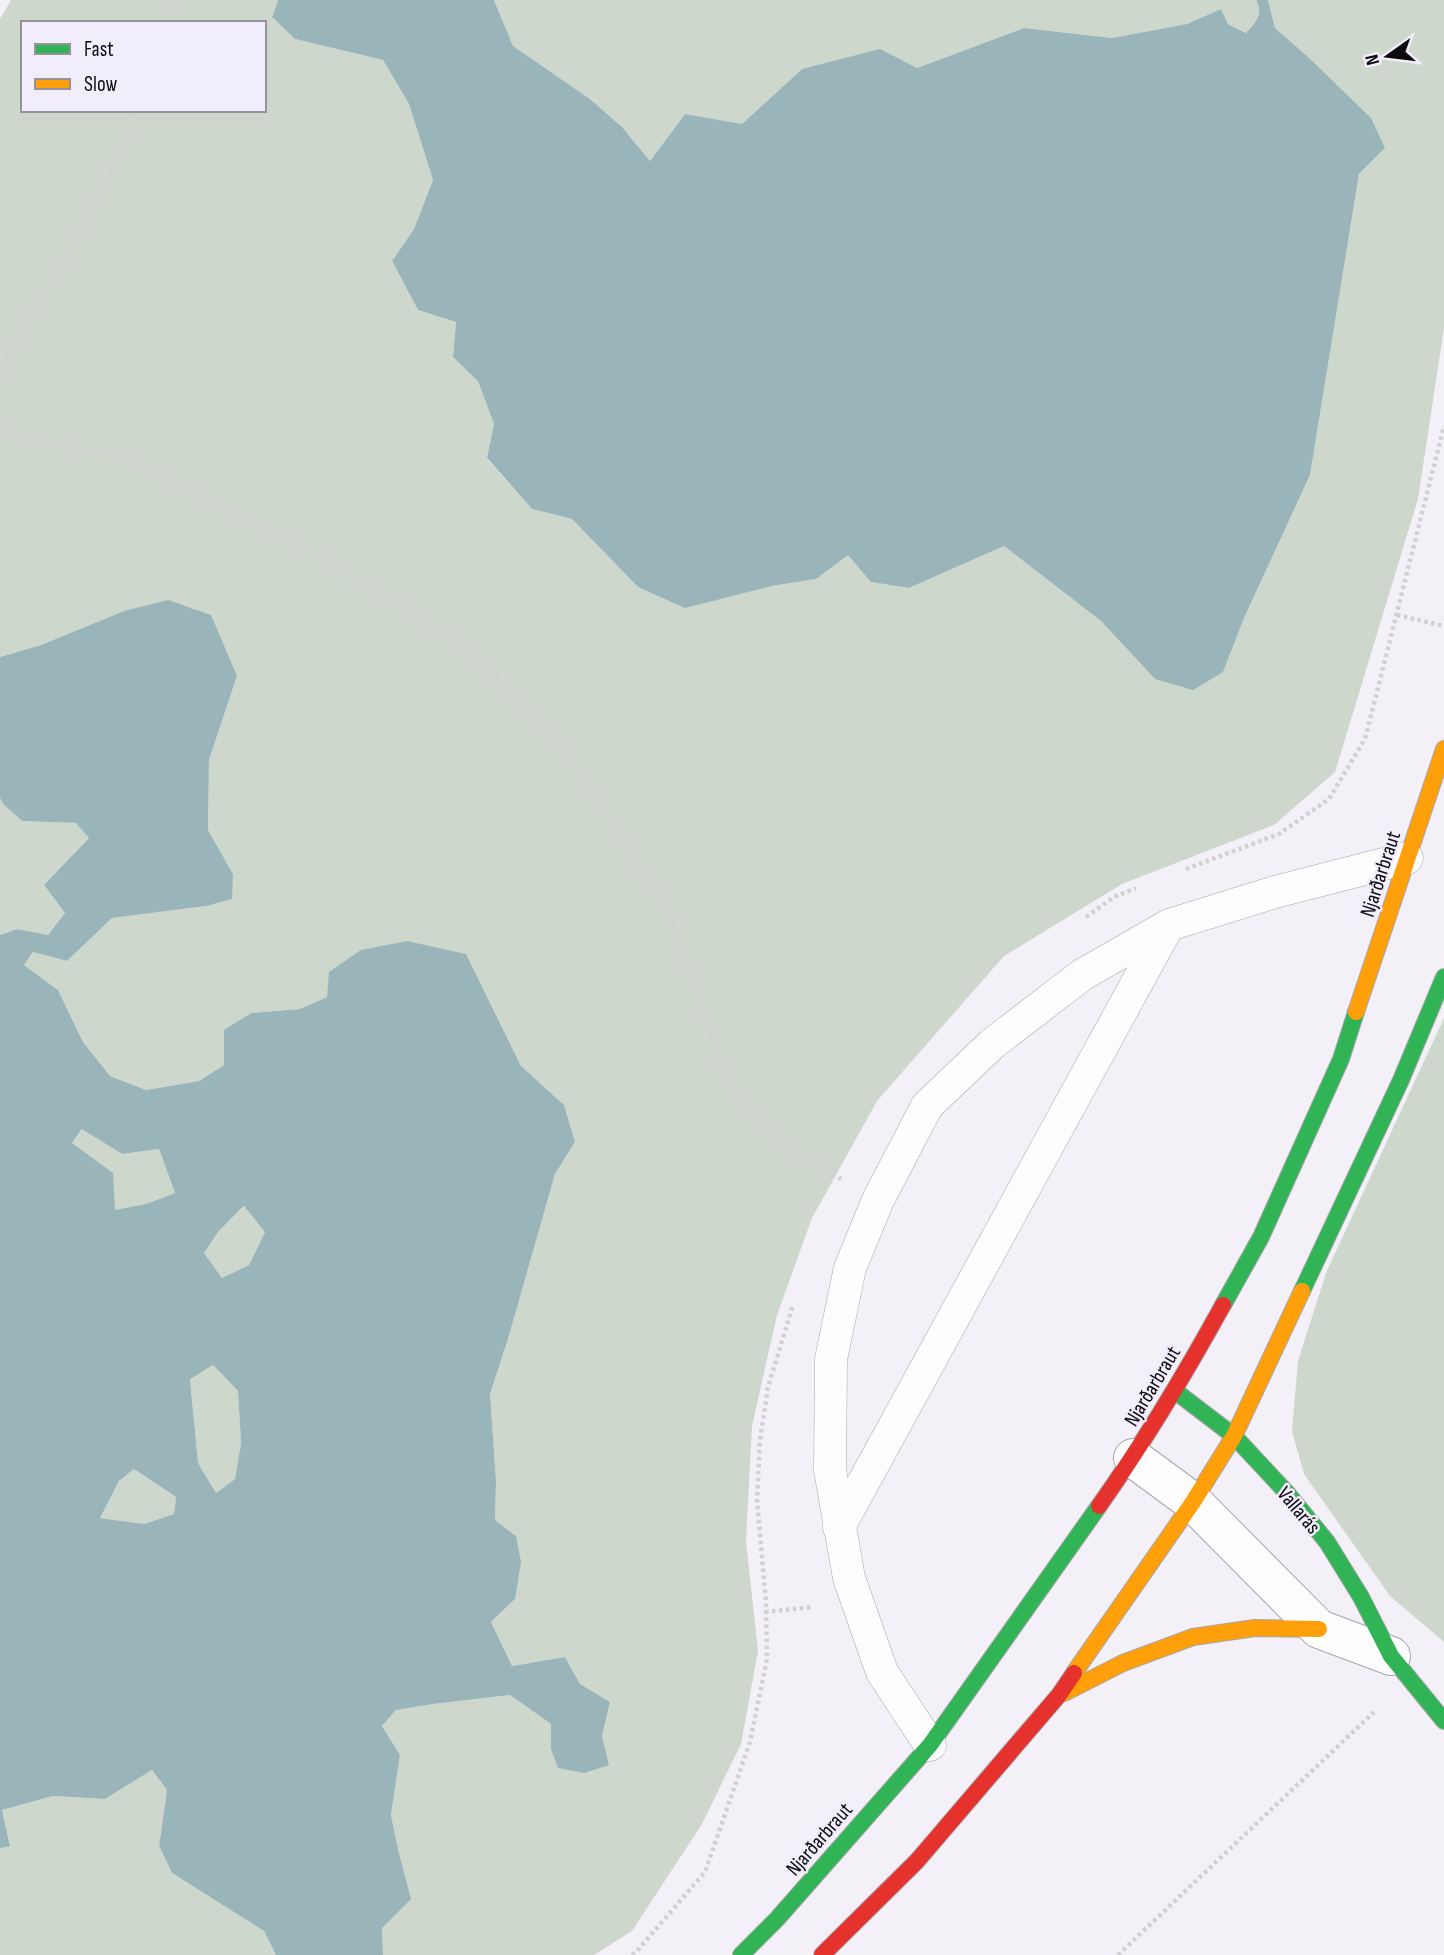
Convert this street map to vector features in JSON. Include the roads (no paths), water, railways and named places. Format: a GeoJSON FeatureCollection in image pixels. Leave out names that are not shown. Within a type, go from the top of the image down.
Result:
{"type":"FeatureCollection","features":[{"type":"Feature","properties":{"kind":"main road","name":"Njarðarbraut"},"geometry":{"type":"LineString","coordinates":[[741,1955],[777,1919],[930,1745],[1133,1458],[1175,1391],[1261,1237],[1341,1059],[1444,749]]}},
{"type":"Feature","properties":{"kind":"main road"},"geometry":{"type":"LineString","coordinates":[[822,1955],[917,1861],[1059,1695],[1193,1502],[1234,1437],[1401,1080],[1444,977]]}},
{"type":"Feature","properties":{"kind":"main road","name":"Vallarás"},"geometry":{"type":"LineString","coordinates":[[1175,1391],[1234,1437],[1287,1493],[1326,1542],[1361,1597],[1391,1656],[1444,1721]]}},
{"type":"Feature","properties":{"kind":"main road"},"geometry":{"type":"LineString","coordinates":[[1059,1695],[1123,1663],[1193,1637],[1255,1628],[1319,1629]]}},
{"type":"Feature","properties":{"kind":"street","name":"Vallarás"},"geometry":{"type":"LineString","coordinates":[[1133,1458],[1193,1502],[1319,1629],[1391,1656]]}},
{"type":"Feature","properties":{"kind":"lane"},"geometry":{"type":"LineString","coordinates":[[930,1745],[882,1672],[849,1578],[830,1470],[831,1359],[850,1268],[878,1200],[927,1107],[983,1053],[1082,975],[1169,925],[1275,892],[1407,858]]}},
{"type":"Feature","properties":{"kind":"lane"},"geometry":{"type":"LineString","coordinates":[[839,1527],[1169,925]]}},
{"type":"Feature","properties":{"kind":"water"},"geometry":{"type":"Polygon","coordinates":[[[278,0],[494,0],[513,46],[590,99],[622,127],[650,161],[685,114],[742,124],[802,69],[880,49],[917,68],[1024,28],[1112,38],[1187,24],[1221,9],[1228,24],[1246,33],[1258,18],[1256,0],[1268,0],[1275,28],[1371,118],[1385,148],[1359,174],[1310,475],[1244,618],[1223,672],[1193,690],[1155,679],[1101,621],[1004,546],[909,588],[871,582],[848,555],[816,579],[772,586],[685,608],[638,587],[572,519],[532,509],[487,458],[494,424],[478,381],[453,357],[456,322],[418,310],[392,261],[414,229],[433,180],[409,104],[383,60],[295,39],[272,17],[278,0]]]}},
{"type":"Feature","properties":{"kind":"water"},"geometry":{"type":"Polygon","coordinates":[[[168,600],[211,615],[237,676],[209,760],[208,830],[233,874],[232,899],[206,906],[112,918],[67,961],[33,952],[24,965],[58,990],[83,1042],[110,1076],[146,1090],[199,1081],[224,1065],[224,1030],[251,1013],[300,1009],[327,997],[329,972],[361,950],[407,941],[466,954],[521,1066],[564,1105],[575,1142],[555,1174],[490,1394],[496,1481],[495,1520],[516,1536],[521,1562],[515,1599],[491,1622],[512,1666],[565,1657],[580,1684],[610,1702],[602,1736],[609,1765],[584,1773],[558,1768],[551,1749],[551,1724],[510,1695],[396,1710],[382,1726],[400,1755],[391,1815],[411,1899],[382,1928],[383,1955],[276,1955],[264,1931],[172,1873],[159,1846],[167,1790],[152,1770],[105,1799],[53,1796],[2,1810],[10,1846],[0,1848],[0,935],[17,929],[48,935],[65,913],[44,885],[89,838],[76,823],[22,821],[0,798],[0,657],[41,645],[124,611],[168,600]],[[82,1129],[72,1143],[113,1173],[115,1210],[146,1204],[175,1193],[159,1149],[122,1154],[82,1129]],[[244,1206],[218,1232],[204,1253],[222,1278],[249,1265],[265,1232],[244,1206]],[[213,1365],[190,1379],[198,1463],[216,1493],[235,1479],[241,1443],[238,1391],[213,1365]],[[134,1469],[119,1481],[100,1518],[144,1524],[174,1514],[176,1497],[134,1469]]]}}]}
